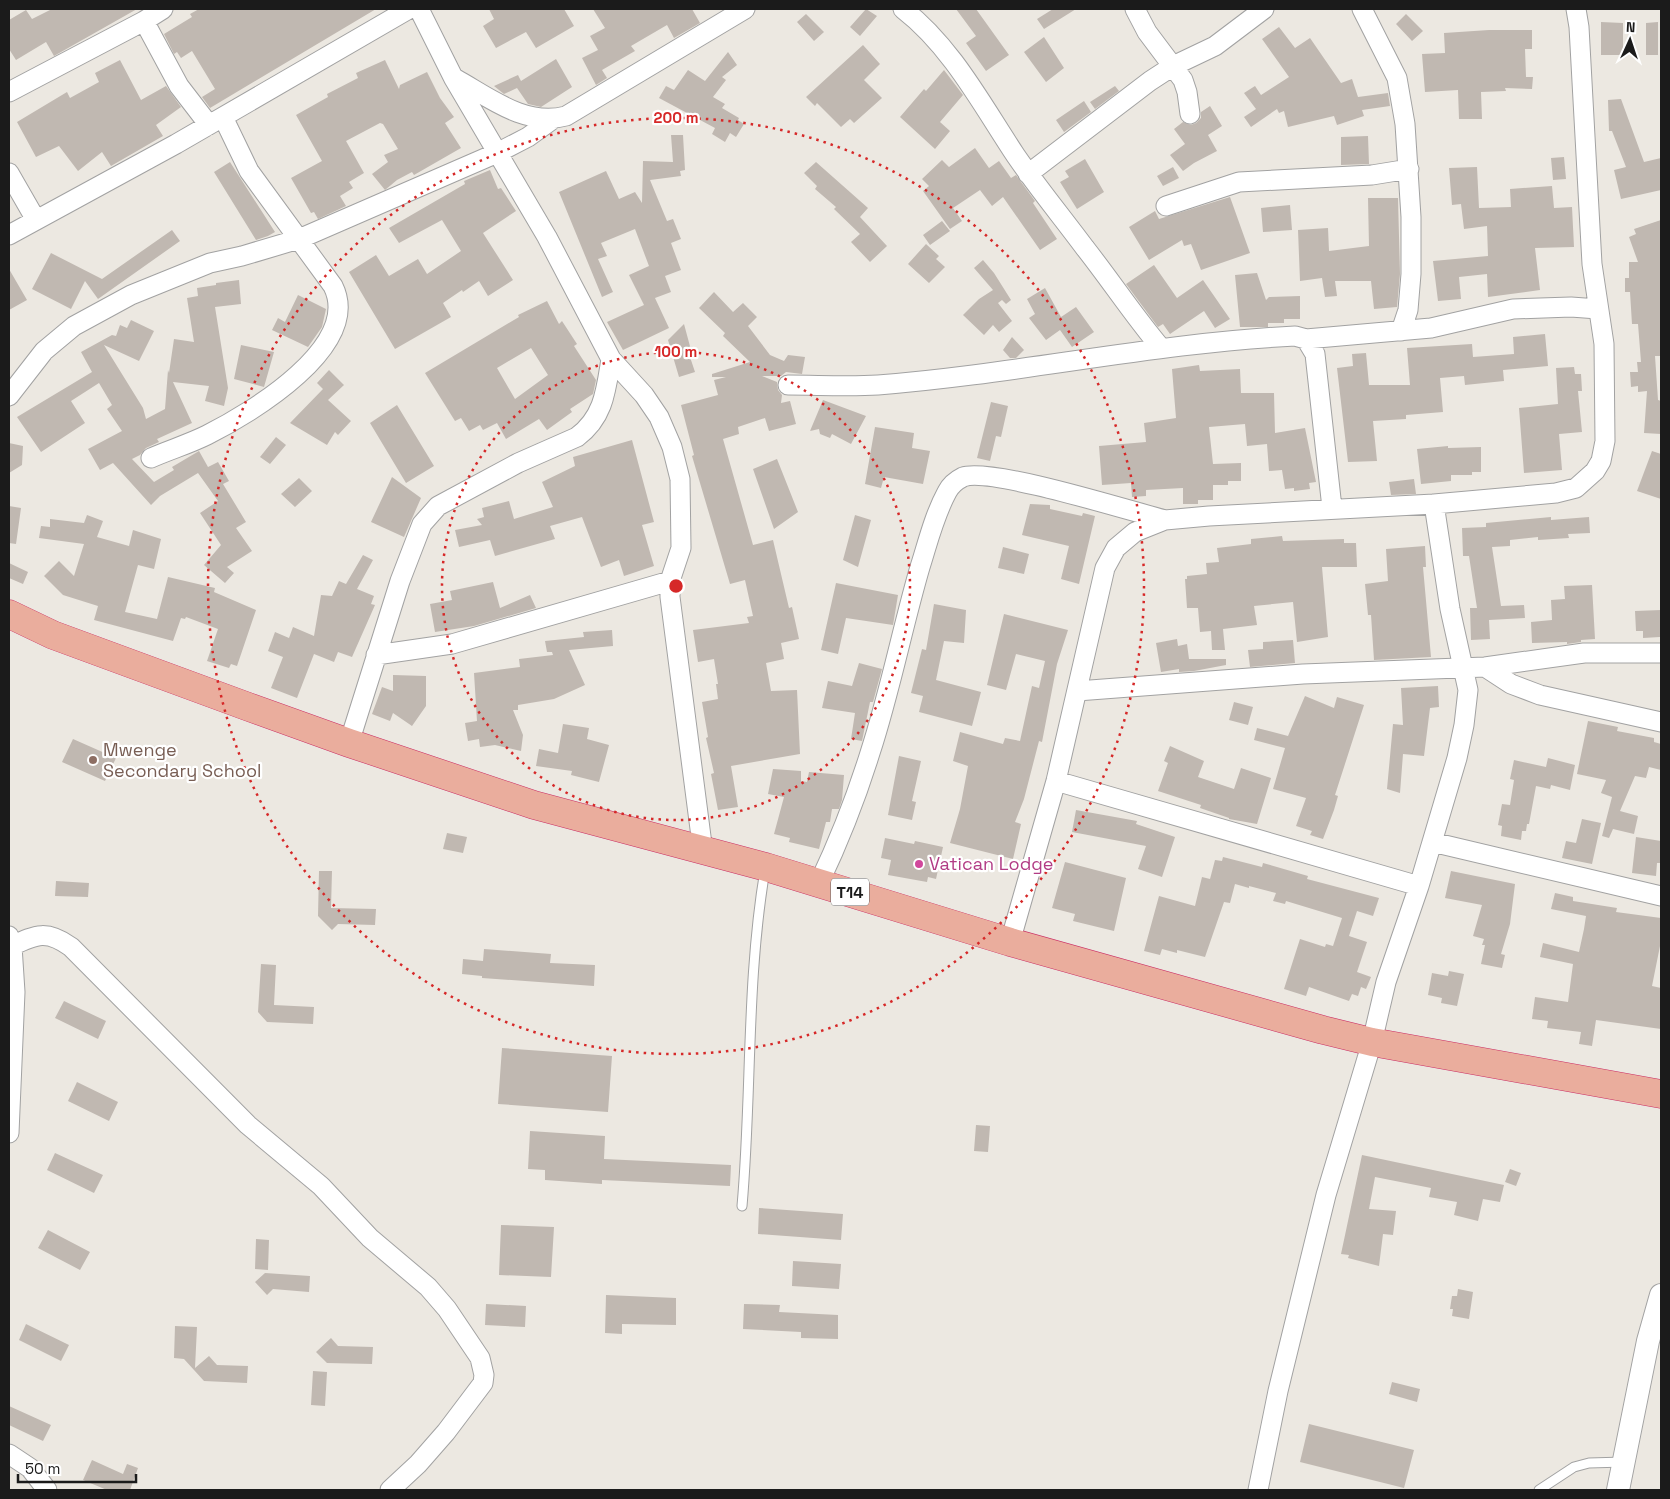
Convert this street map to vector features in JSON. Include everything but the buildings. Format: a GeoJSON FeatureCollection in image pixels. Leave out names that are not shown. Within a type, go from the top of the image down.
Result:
{"type":"FeatureCollection","features":[{"type":"Feature","properties":{"kind":"highway","name":"T14"},"geometry":{"type":"LineString","coordinates":[[9,614],[53,635],[349,743],[534,805],[703,852],[766,867],[1010,942],[1324,1030],[1372,1042],[1661,1094]]}},
{"type":"Feature","properties":{"kind":"highway","name":"T14"},"geometry":{"type":"LineString","coordinates":[[9,624],[53,635]]}},
{"type":"Feature","properties":{"kind":"street"},"geometry":{"type":"LineString","coordinates":[[9,92],[144,21],[163,9]]}},
{"type":"Feature","properties":{"kind":"street"},"geometry":{"type":"LineString","coordinates":[[9,235],[216,121],[409,9]]}},
{"type":"Feature","properties":{"kind":"street"},"geometry":{"type":"LineString","coordinates":[[419,9],[454,78],[547,237],[611,359],[644,395],[659,418],[672,448],[680,479],[682,528],[681,548],[670,581],[670,597],[686,733],[703,852]]}},
{"type":"Feature","properties":{"kind":"street"},"geometry":{"type":"LineString","coordinates":[[454,78],[505,107],[531,118],[553,119],[566,116],[745,9]]}},
{"type":"Feature","properties":{"kind":"street"},"geometry":{"type":"LineString","coordinates":[[903,9],[920,22],[938,41],[1028,174],[1136,319],[1161,348]]}},
{"type":"Feature","properties":{"kind":"street"},"geometry":{"type":"LineString","coordinates":[[1135,9],[1147,32],[1173,66],[1188,92],[1190,114]]}},
{"type":"Feature","properties":{"kind":"street"},"geometry":{"type":"LineString","coordinates":[[1028,174],[1120,103],[1173,66],[1215,46],[1264,9]]}},
{"type":"Feature","properties":{"kind":"street"},"geometry":{"type":"LineString","coordinates":[[1362,9],[1396,78],[1405,124],[1411,217],[1410,296],[1401,331]]}},
{"type":"Feature","properties":{"kind":"street"},"geometry":{"type":"LineString","coordinates":[[1010,942],[1056,781],[1105,568],[1116,548],[1135,532],[1165,520],[1332,508],[1434,504],[1556,493],[1576,488],[1595,471],[1601,461],[1605,441],[1604,344],[1592,264],[1579,27],[1576,9]]}},
{"type":"Feature","properties":{"kind":"street"},"geometry":{"type":"LineString","coordinates":[[144,21],[179,86],[216,121],[249,172],[333,286],[338,295],[340,306],[333,331],[315,359],[302,372],[236,420],[206,436],[151,458]]}},
{"type":"Feature","properties":{"kind":"street"},"geometry":{"type":"LineString","coordinates":[[9,396],[44,351],[90,315],[155,284],[210,262],[242,256],[299,239],[497,153],[528,137],[553,119]]}},
{"type":"Feature","properties":{"kind":"street"},"geometry":{"type":"LineString","coordinates":[[1166,206],[1239,182],[1372,175],[1409,169]]}},
{"type":"Feature","properties":{"kind":"street"},"geometry":{"type":"LineString","coordinates":[[9,173],[36,220]]}},
{"type":"Feature","properties":{"kind":"street"},"geometry":{"type":"LineString","coordinates":[[788,385],[846,386],[908,382],[1028,369],[1161,348],[1265,338],[1295,336],[1306,339],[1430,328],[1513,309],[1571,307],[1598,309]]}},
{"type":"Feature","properties":{"kind":"street"},"geometry":{"type":"LineString","coordinates":[[1306,339],[1316,354],[1332,508]]}},
{"type":"Feature","properties":{"kind":"street"},"geometry":{"type":"LineString","coordinates":[[349,743],[376,655],[422,524],[438,506],[518,463],[577,437],[585,431],[600,412],[611,359]]}},
{"type":"Feature","properties":{"kind":"street"},"geometry":{"type":"LineString","coordinates":[[819,883],[838,844],[870,755],[882,716],[902,628],[934,522],[951,486],[964,477],[979,476],[1009,479],[1165,520]]}},
{"type":"Feature","properties":{"kind":"street"},"geometry":{"type":"LineString","coordinates":[[1258,1490],[1278,1391],[1326,1195],[1372,1042],[1386,982],[1419,886],[1457,758],[1464,725],[1468,690],[1465,668],[1450,608],[1434,504]]}},
{"type":"Feature","properties":{"kind":"street"},"geometry":{"type":"LineString","coordinates":[[376,655],[452,644],[670,581]]}},
{"type":"Feature","properties":{"kind":"street"},"geometry":{"type":"LineString","coordinates":[[1076,691],[1303,674],[1485,667],[1584,653],[1661,653]]}},
{"type":"Feature","properties":{"kind":"street"},"geometry":{"type":"LineString","coordinates":[[1485,667],[1511,684],[1540,695],[1661,722]]}},
{"type":"Feature","properties":{"kind":"street"},"geometry":{"type":"LineString","coordinates":[[1056,781],[1419,886]]}},
{"type":"Feature","properties":{"kind":"street"},"geometry":{"type":"LineString","coordinates":[[1432,842],[1661,896]]}},
{"type":"Feature","properties":{"kind":"street"},"geometry":{"type":"LineString","coordinates":[[9,1133],[14,1032],[10,941],[44,935],[59,939],[71,947],[248,1126],[321,1186],[370,1238],[428,1287],[460,1327],[480,1358],[484,1374],[483,1383],[446,1432],[418,1464],[390,1490]]}},
{"type":"Feature","properties":{"kind":"street"},"geometry":{"type":"LineString","coordinates":[[1618,1490],[1655,1342],[1661,1295]]}},
{"type":"Feature","properties":{"kind":"street"},"geometry":{"type":"LineString","coordinates":[[9,1454],[30,1468],[47,1490]]}},
{"type":"Feature","properties":{"kind":"lane"},"geometry":{"type":"LineString","coordinates":[[742,1206],[746,1156],[754,945],[766,867]]}},
{"type":"Feature","properties":{"kind":"lane"},"geometry":{"type":"LineString","coordinates":[[1539,1490],[1574,1467],[1590,1463],[1624,1462]]}},
{"type":"Feature","properties":{"kind":"place","name":"Mwenge Secondary School"},"geometry":{"type":"Point","coordinates":[93,760]}},
{"type":"Feature","properties":{"kind":"place","name":"Vatican Lodge"},"geometry":{"type":"Point","coordinates":[919,864]}}]}
